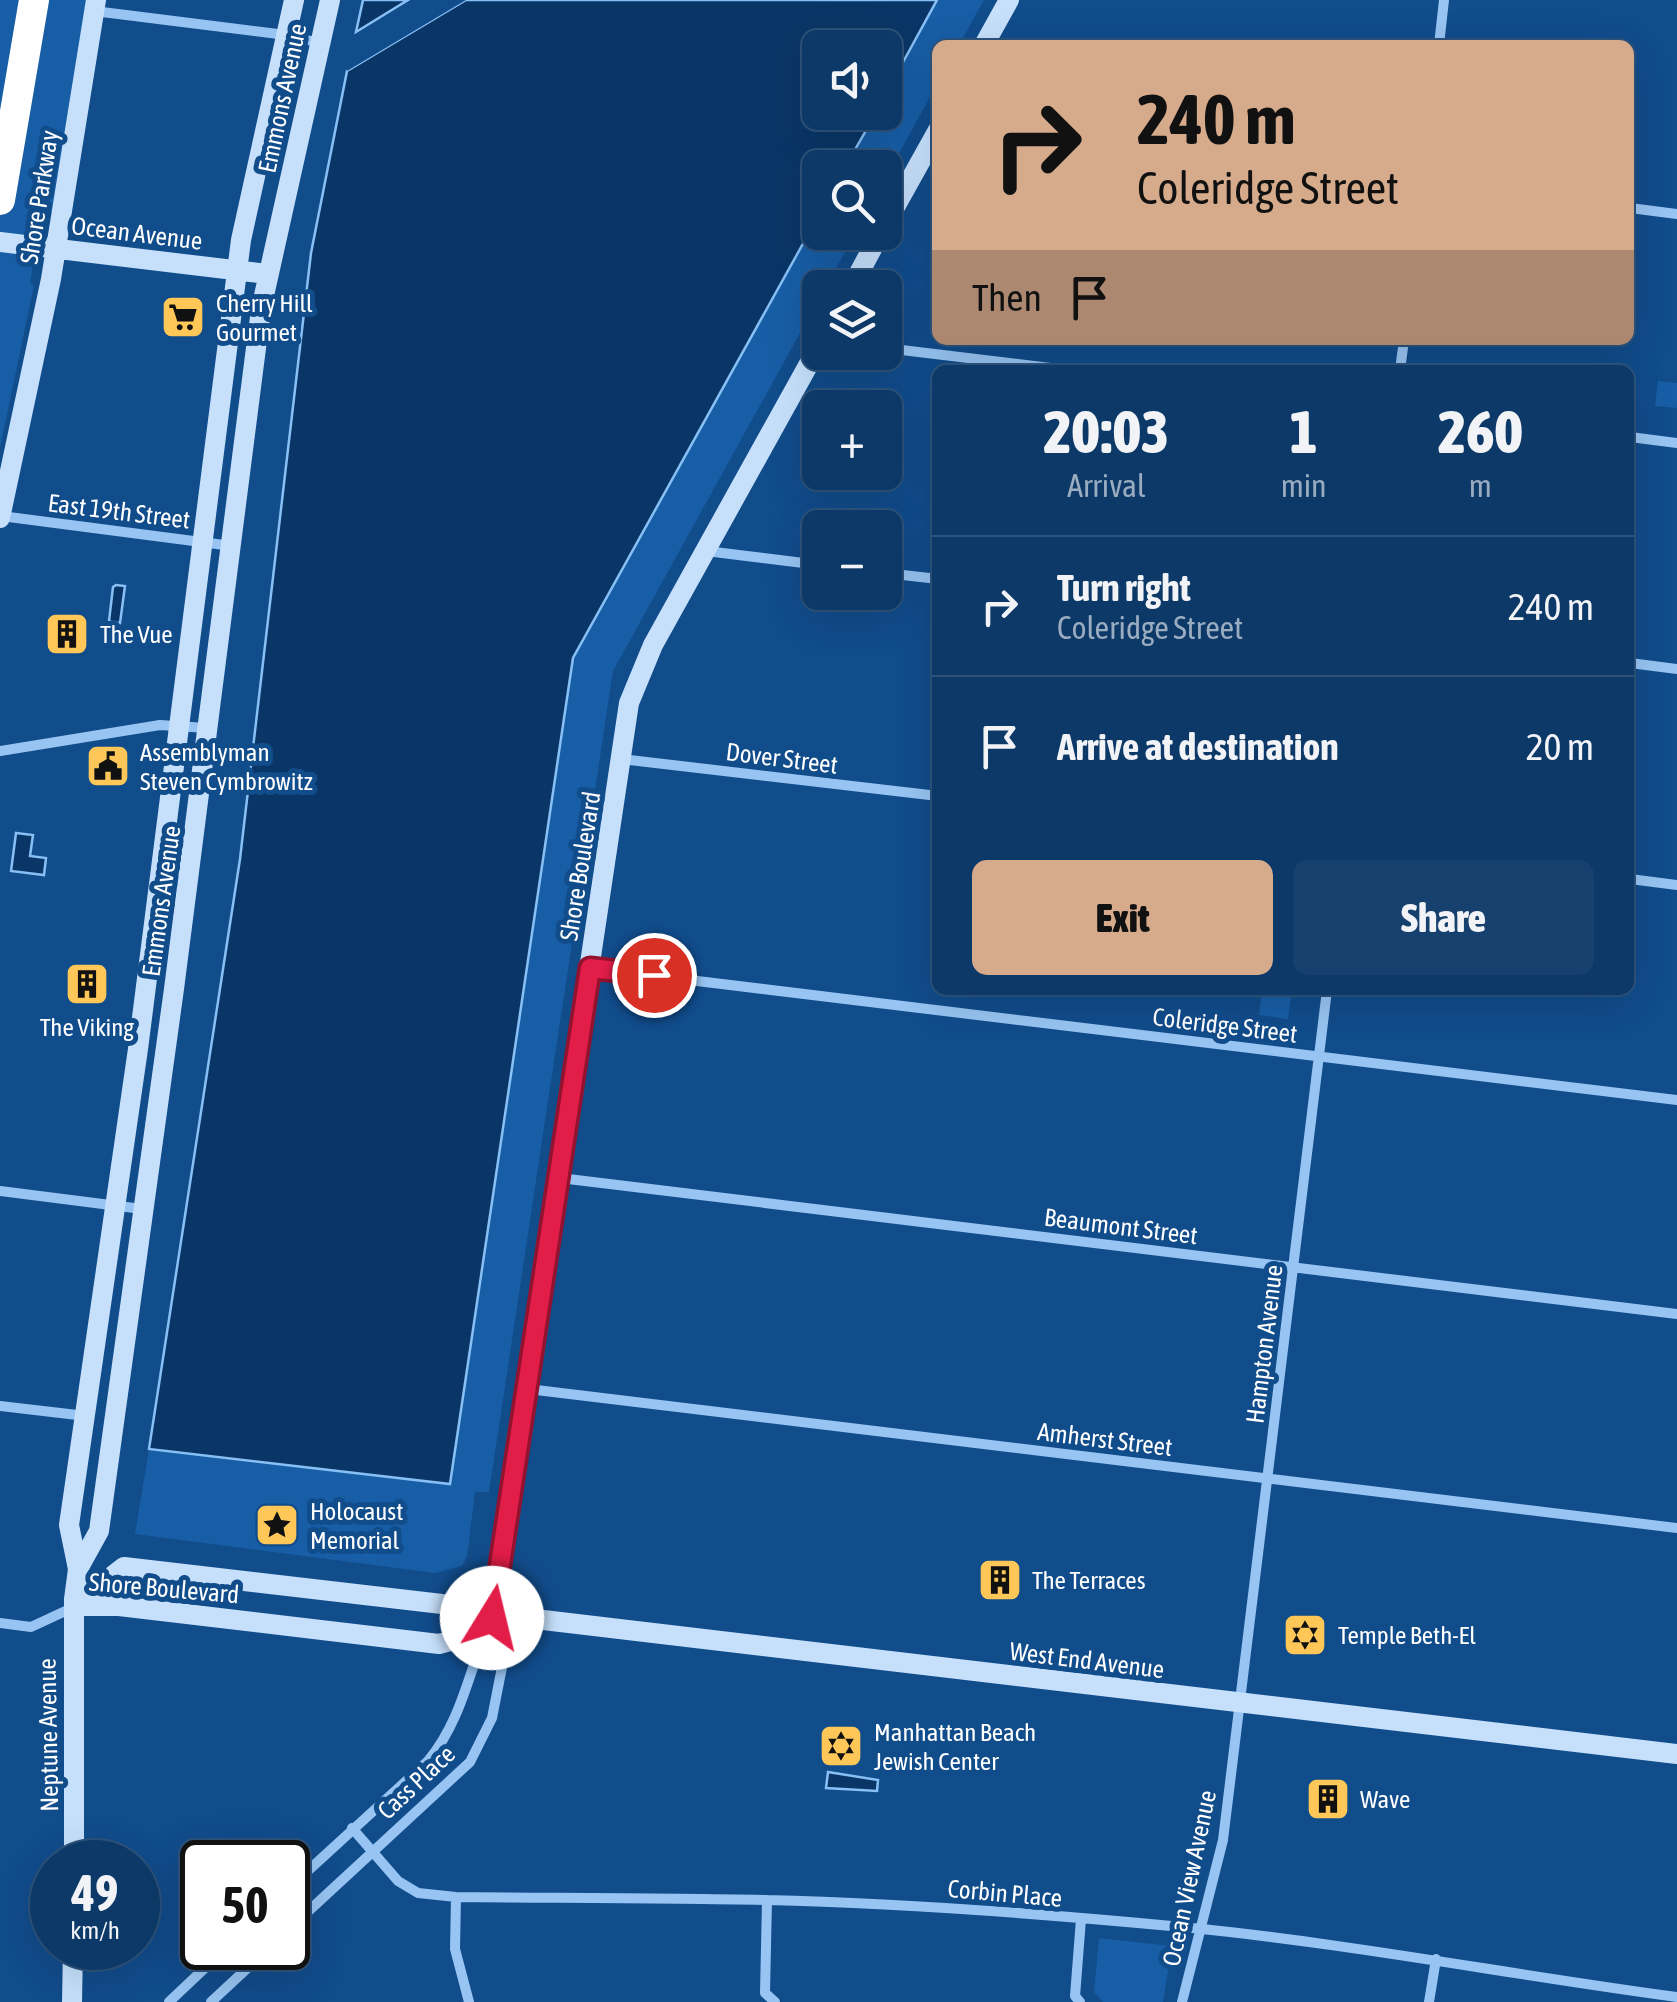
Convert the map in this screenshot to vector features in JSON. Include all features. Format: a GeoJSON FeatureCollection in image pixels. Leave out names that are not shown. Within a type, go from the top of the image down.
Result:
{"type":"FeatureCollection","features":[{"type":"Feature","properties":{"kind":"highway"},"geometry":{"type":"LineString","coordinates":[[0,200],[34,0]]}},
{"type":"Feature","properties":{"kind":"main road","name":"Emmons Avenue"},"geometry":{"type":"LineString","coordinates":[[74,1606],[78,1569],[69,1526],[116,1205],[241,240],[294,0]]}},
{"type":"Feature","properties":{"kind":"main road","name":"Emmons Avenue"},"geometry":{"type":"LineString","coordinates":[[78,1569],[99,1531],[268,274],[330,0]]}},
{"type":"Feature","properties":{"kind":"main road"},"geometry":{"type":"LineString","coordinates":[[987,40],[1009,0]]}},
{"type":"Feature","properties":{"kind":"main road","name":"Shore Parkway"},"geometry":{"type":"LineString","coordinates":[[0,517],[56,249],[95,5]]}},
{"type":"Feature","properties":{"kind":"main road"},"geometry":{"type":"LineString","coordinates":[[902,195],[932,141]]}},
{"type":"Feature","properties":{"kind":"main road","name":"Ocean Avenue"},"geometry":{"type":"LineString","coordinates":[[0,242],[268,274]]}},
{"type":"Feature","properties":{"kind":"main road","name":"Shore Boulevard"},"geometry":{"type":"LineString","coordinates":[[492,1618],[630,703],[639,674],[806,370]]}},
{"type":"Feature","properties":{"kind":"main road","name":"Shore Boulevard"},"geometry":{"type":"LineString","coordinates":[[74,1606],[124,1567],[459,1606],[492,1618]]}},
{"type":"Feature","properties":{"kind":"main road","name":"Shore Boulevard"},"geometry":{"type":"LineString","coordinates":[[74,1606],[120,1606],[439,1644],[454,1640],[492,1618]]}},
{"type":"Feature","properties":{"kind":"main road","name":"Neptune Avenue"},"geometry":{"type":"LineString","coordinates":[[74,1606],[74,1840]]}},
{"type":"Feature","properties":{"kind":"main road","name":"West End Avenue"},"geometry":{"type":"LineString","coordinates":[[492,1618],[527,1618],[1677,1754]]}},
{"type":"Feature","properties":{"kind":"main road"},"geometry":{"type":"LineString","coordinates":[[72,2002],[73,1970]]}},
{"type":"Feature","properties":{"kind":"street"},"geometry":{"type":"LineString","coordinates":[[1440,40],[1444,0]]}},
{"type":"Feature","properties":{"kind":"street"},"geometry":{"type":"LineString","coordinates":[[95,5],[320,43]]}},
{"type":"Feature","properties":{"kind":"street"},"geometry":{"type":"LineString","coordinates":[[1634,209],[1677,214]]}},
{"type":"Feature","properties":{"kind":"street"},"geometry":{"type":"LineString","coordinates":[[902,350],[1026,365]]}},
{"type":"Feature","properties":{"kind":"street"},"geometry":{"type":"LineString","coordinates":[[1634,438],[1677,443]]}},
{"type":"Feature","properties":{"kind":"street","name":"East 19th Street"},"geometry":{"type":"LineString","coordinates":[[0,517],[232,546]]}},
{"type":"Feature","properties":{"kind":"street"},"geometry":{"type":"LineString","coordinates":[[706,551],[802,563]]}},
{"type":"Feature","properties":{"kind":"street"},"geometry":{"type":"LineString","coordinates":[[902,575],[932,578]]}},
{"type":"Feature","properties":{"kind":"street"},"geometry":{"type":"LineString","coordinates":[[1634,664],[1677,669]]}},
{"type":"Feature","properties":{"kind":"street"},"geometry":{"type":"LineString","coordinates":[[0,751],[160,725],[208,728]]}},
{"type":"Feature","properties":{"kind":"street","name":"Dover Street"},"geometry":{"type":"LineString","coordinates":[[621,759],[932,795]]}},
{"type":"Feature","properties":{"kind":"street"},"geometry":{"type":"LineString","coordinates":[[1634,880],[1677,885]]}},
{"type":"Feature","properties":{"kind":"street","name":"Coleridge Street"},"geometry":{"type":"LineString","coordinates":[[590,968],[1677,1100]]}},
{"type":"Feature","properties":{"kind":"street","name":"Hampton Avenue"},"geometry":{"type":"LineString","coordinates":[[1242,1704],[1326,995]]}},
{"type":"Feature","properties":{"kind":"street","name":"Beaumont Street"},"geometry":{"type":"LineString","coordinates":[[560,1178],[1677,1314]]}},
{"type":"Feature","properties":{"kind":"street"},"geometry":{"type":"LineString","coordinates":[[0,1191],[142,1209]]}},
{"type":"Feature","properties":{"kind":"street","name":"Amherst Street"},"geometry":{"type":"LineString","coordinates":[[528,1389],[1677,1528]]}},
{"type":"Feature","properties":{"kind":"street"},"geometry":{"type":"LineString","coordinates":[[0,1406],[86,1416]]}},
{"type":"Feature","properties":{"kind":"street"},"geometry":{"type":"LineString","coordinates":[[0,1623],[31,1627],[74,1606]]}},
{"type":"Feature","properties":{"kind":"street","name":"Cass Place"},"geometry":{"type":"LineString","coordinates":[[310,1868],[428,1761],[445,1740],[466,1695],[473,1663],[492,1618]]}},
{"type":"Feature","properties":{"kind":"street","name":"Cass Place"},"geometry":{"type":"LineString","coordinates":[[310,1909],[470,1762],[492,1718],[505,1652],[492,1618]]}},
{"type":"Feature","properties":{"kind":"street","name":"Ocean View Avenue"},"geometry":{"type":"LineString","coordinates":[[1182,2002],[1223,1840],[1242,1704]]}},
{"type":"Feature","properties":{"kind":"street","name":"Corbin Place"},"geometry":{"type":"LineString","coordinates":[[352,1828],[398,1880],[418,1893],[456,1897],[767,1900],[1081,1919],[1200,1929],[1436,1959],[1677,1997]]}},
{"type":"Feature","properties":{"kind":"street"},"geometry":{"type":"LineString","coordinates":[[456,1897],[455,1949],[470,2002]]}},
{"type":"Feature","properties":{"kind":"street"},"geometry":{"type":"LineString","coordinates":[[767,1900],[765,1993],[774,2002]]}},
{"type":"Feature","properties":{"kind":"street"},"geometry":{"type":"LineString","coordinates":[[1080,2002],[1075,1996],[1081,1919]]}},
{"type":"Feature","properties":{"kind":"street"},"geometry":{"type":"LineString","coordinates":[[1429,2002],[1436,1959]]}},
{"type":"Feature","properties":{"kind":"street"},"geometry":{"type":"LineString","coordinates":[[169,2002],[203,1970]]}},
{"type":"Feature","properties":{"kind":"street"},"geometry":{"type":"LineString","coordinates":[[210,2002],[245,1970]]}},
{"type":"Feature","properties":{"kind":"shaded area"},"geometry":{"type":"Polygon","coordinates":[[[0,0],[87,0],[53,211],[43,211],[30,283],[34,285],[0,448],[0,0]]]}},
{"type":"Feature","properties":{"kind":"shaded area"},"geometry":{"type":"Polygon","coordinates":[[[363,0],[408,0],[356,32],[363,0]]]}},
{"type":"Feature","properties":{"kind":"shaded area"},"geometry":{"type":"Polygon","coordinates":[[[466,0],[937,0],[902,64],[902,30],[802,30],[802,130],[866,130],[855,150],[802,150],[802,245],[573,658],[450,1484],[149,1449],[240,859],[311,253],[347,71],[466,0]]]}},
{"type":"Feature","properties":{"kind":"shaded area"},"geometry":{"type":"Polygon","coordinates":[[[937,0],[984,0],[962,40],[932,40],[932,93],[901,150],[855,150],[866,130],[902,130],[902,64],[937,0]]]}},
{"type":"Feature","properties":{"kind":"shaded area"},"geometry":{"type":"Polygon","coordinates":[[[802,245],[802,250],[846,250],[835,270],[802,270],[802,330],[613,671],[489,1492],[475,1492],[467,1557],[462,1566],[435,1573],[135,1534],[149,1449],[450,1484],[573,658],[802,245]]]}},
{"type":"Feature","properties":{"kind":"shaded area"},"geometry":{"type":"Polygon","coordinates":[[[1658,381],[1677,383],[1677,408],[1655,406],[1658,381]]]}},
{"type":"Feature","properties":{"kind":"shaded area"},"geometry":{"type":"Polygon","coordinates":[[[116,585],[125,586],[120,623],[109,621],[116,585]]]}},
{"type":"Feature","properties":{"kind":"shaded area"},"geometry":{"type":"Polygon","coordinates":[[[16,833],[33,835],[30,856],[46,858],[44,875],[11,871],[16,833]]]}},
{"type":"Feature","properties":{"kind":"shaded area"},"geometry":{"type":"Polygon","coordinates":[[[1261,995],[1291,995],[1288,1019],[1259,1015],[1261,995]]]}},
{"type":"Feature","properties":{"kind":"shaded area"},"geometry":{"type":"Polygon","coordinates":[[[828,1772],[878,1780],[877,1791],[826,1788],[828,1772]]]}},
{"type":"Feature","properties":{"kind":"shaded area"},"geometry":{"type":"Polygon","coordinates":[[[1099,1938],[1172,1946],[1163,2002],[1103,2002],[1094,1992],[1099,1938]]]}},
{"type":"Feature","properties":{"kind":"pier"},"geometry":{"type":"Polygon","coordinates":[[[456,0],[466,0],[347,71],[348,64],[456,0]]]}},
{"type":"Feature","properties":{"kind":"place","name":"Cherry Hill Gourmet"},"geometry":{"type":"Point","coordinates":[183,317]}},
{"type":"Feature","properties":{"kind":"place","name":"The Vue"},"geometry":{"type":"Point","coordinates":[67,634]}},
{"type":"Feature","properties":{"kind":"place","name":"Assemblyman Steven Cymbrowitz"},"geometry":{"type":"Point","coordinates":[108,766]}},
{"type":"Feature","properties":{"kind":"place","name":"The Viking"},"geometry":{"type":"Point","coordinates":[87,984]}},
{"type":"Feature","properties":{"kind":"place","name":"Holocaust Memorial"},"geometry":{"type":"Point","coordinates":[277,1525]}},
{"type":"Feature","properties":{"kind":"place","name":"The Terraces"},"geometry":{"type":"Point","coordinates":[1000,1580]}},
{"type":"Feature","properties":{"kind":"place","name":"Temple Beth-El"},"geometry":{"type":"Point","coordinates":[1305,1635]}},
{"type":"Feature","properties":{"kind":"place","name":"Manhattan Beach Jewish Center"},"geometry":{"type":"Point","coordinates":[841,1746]}},
{"type":"Feature","properties":{"kind":"place","name":"Wave"},"geometry":{"type":"Point","coordinates":[1328,1799]}},
{"type":"Feature","properties":{"kind":"route"},"geometry":{"type":"LineString","coordinates":[[492,1618],[590,968],[654,975]]}}]}
